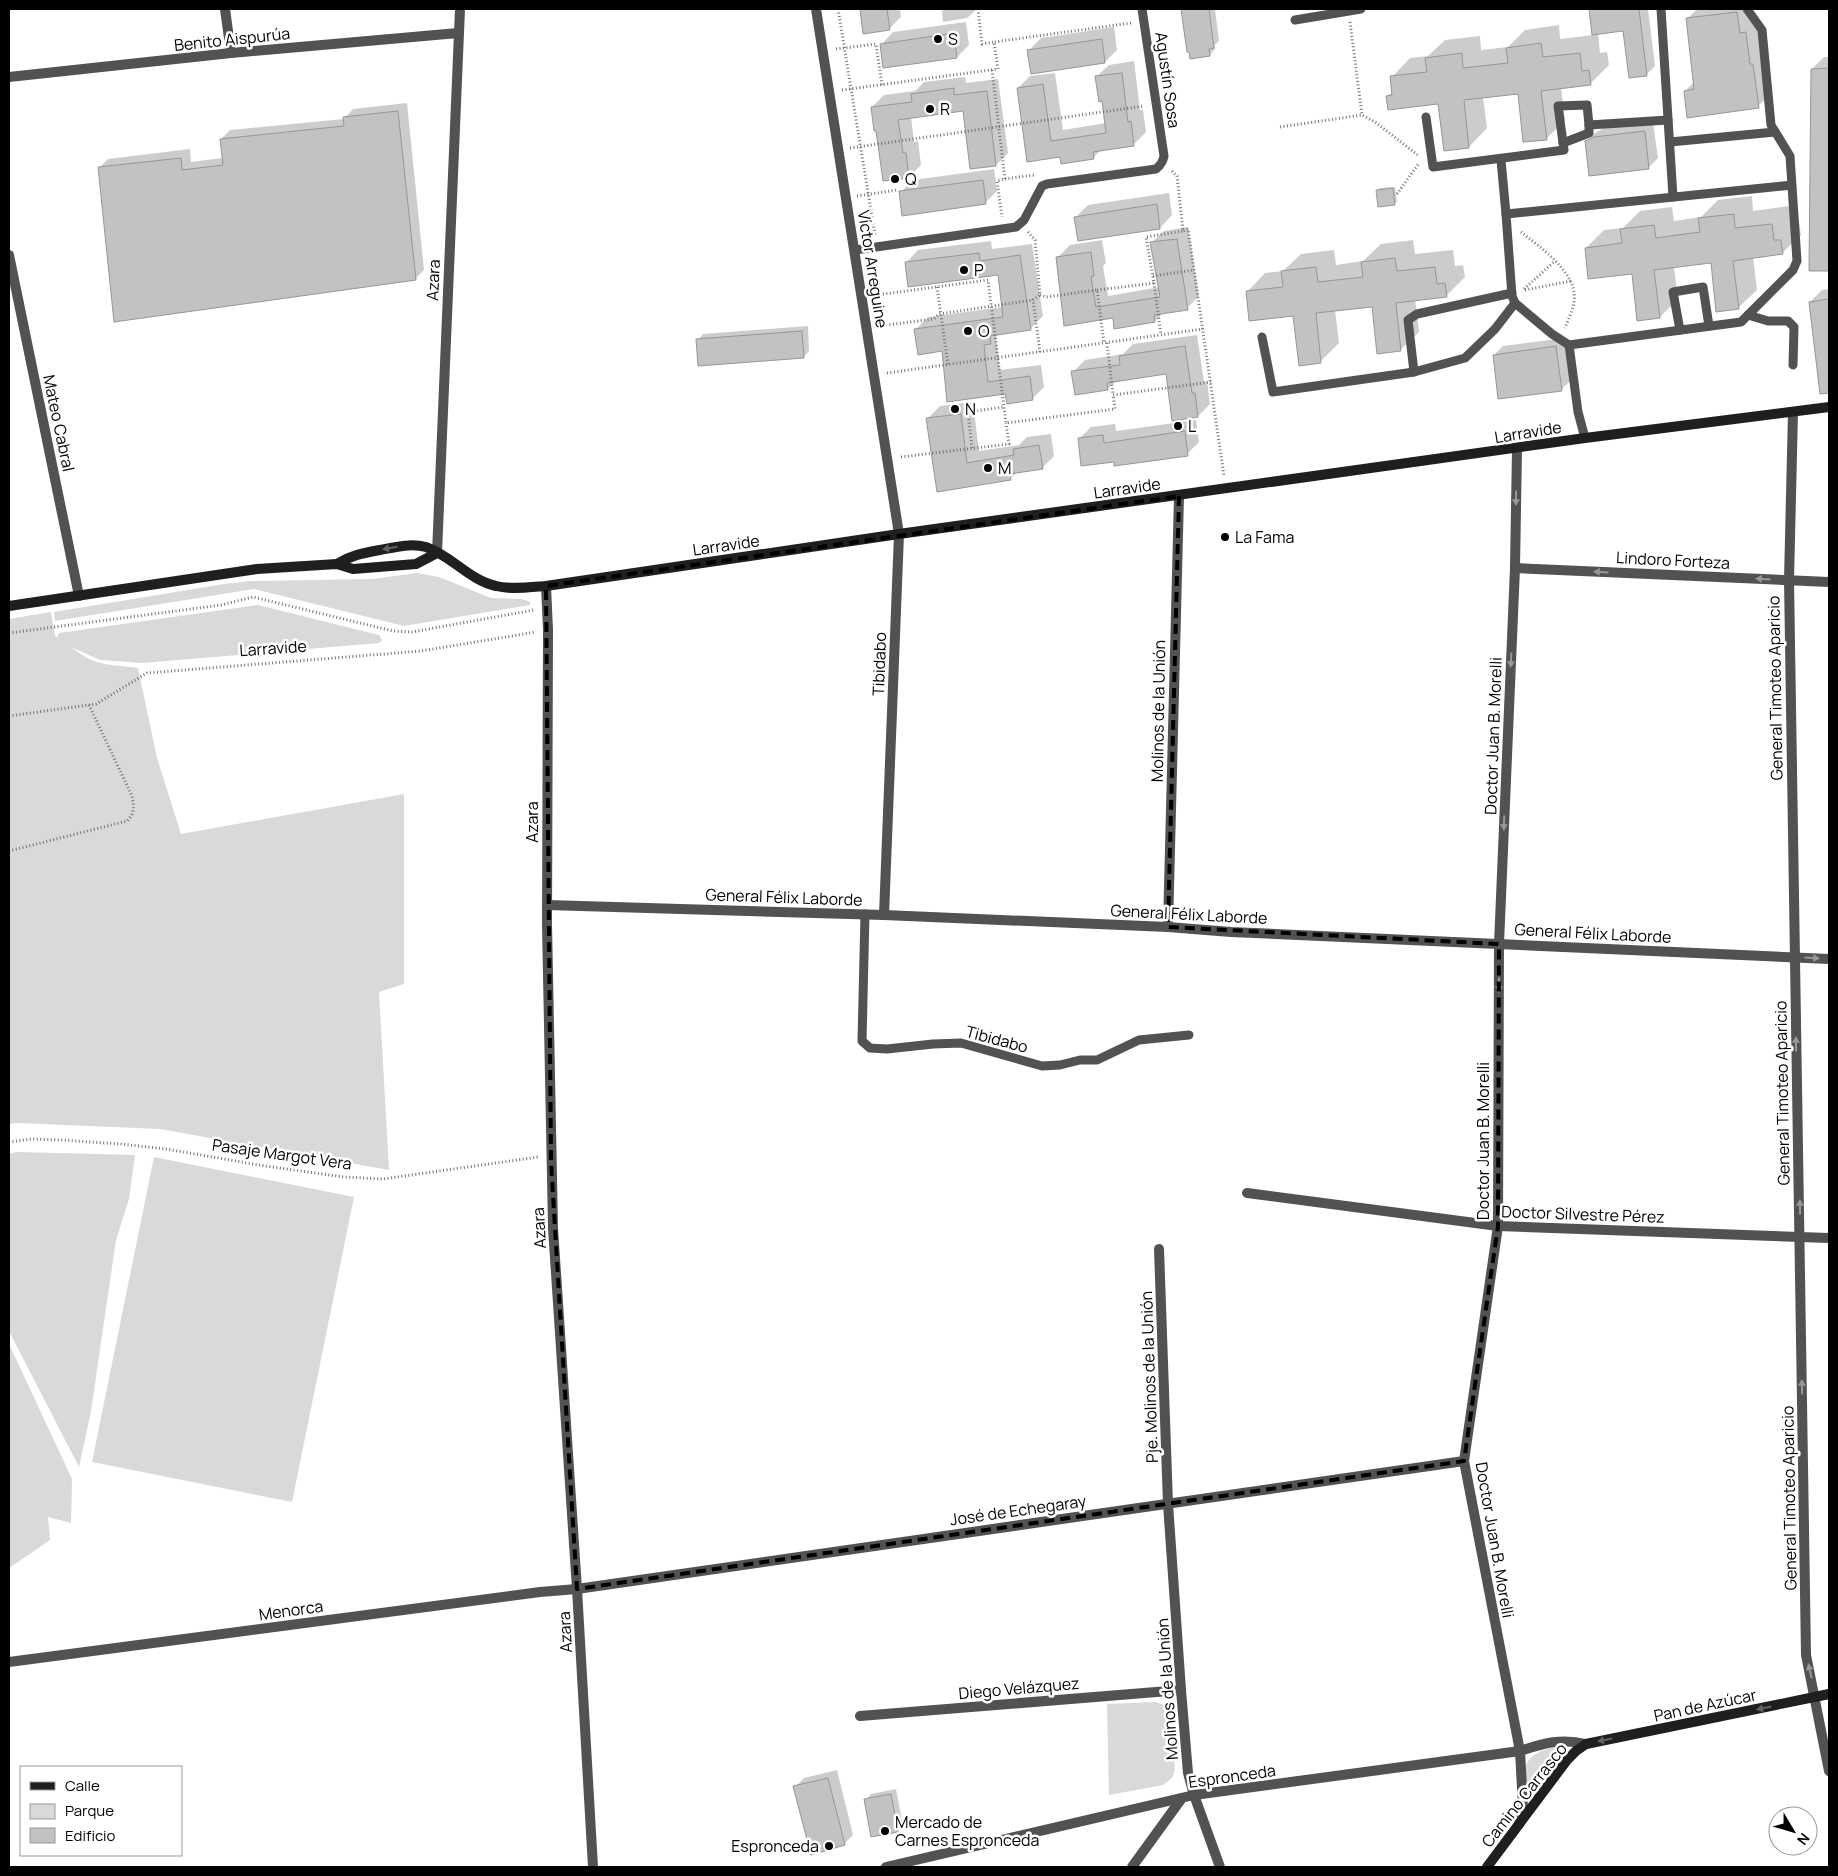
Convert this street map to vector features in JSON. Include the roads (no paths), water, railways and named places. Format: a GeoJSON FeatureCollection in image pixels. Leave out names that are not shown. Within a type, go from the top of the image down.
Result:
{"type":"FeatureCollection","features":[{"type":"Feature","properties":{"kind":"street"},"geometry":{"type":"LineString","coordinates":[[225,9],[231,53]]}},
{"type":"Feature","properties":{"kind":"street","name":"Azara"},"geometry":{"type":"LineString","coordinates":[[437,553],[460,9]]}},
{"type":"Feature","properties":{"kind":"street","name":"Víctor Arreguine"},"geometry":{"type":"LineString","coordinates":[[816,9],[899,534]]}},
{"type":"Feature","properties":{"kind":"street","name":"Benito Aispurúa"},"geometry":{"type":"LineString","coordinates":[[9,77],[231,53],[458,33]]}},
{"type":"Feature","properties":{"kind":"street","name":"Mateo Cabral"},"geometry":{"type":"LineString","coordinates":[[9,255],[79,596]]}},
{"type":"Feature","properties":{"kind":"street","name":"Larravide"},"geometry":{"type":"LineString","coordinates":[[337,564],[349,556],[398,547],[426,547],[470,575],[497,586],[517,588],[546,586],[899,534],[1517,449],[1584,438],[1829,407]]}},
{"type":"Feature","properties":{"kind":"street","name":"General Timoteo Aparicio"},"geometry":{"type":"LineString","coordinates":[[1793,412],[1789,580],[1806,1655],[1816,1697],[1829,1771]]}},
{"type":"Feature","properties":{"kind":"street","name":"Doctor Juan B. Morelli"},"geometry":{"type":"LineString","coordinates":[[1517,449],[1499,944],[1498,1226],[1464,1461],[1520,1751],[1523,1807],[1518,1825]]}},
{"type":"Feature","properties":{"kind":"street","name":"Molinos de la Unión"},"geometry":{"type":"LineString","coordinates":[[1168,927],[1179,496]]}},
{"type":"Feature","properties":{"kind":"street","name":"Tibidabo"},"geometry":{"type":"LineString","coordinates":[[884,915],[899,534]]}},
{"type":"Feature","properties":{"kind":"street","name":"Larravide"},"geometry":{"type":"LineString","coordinates":[[9,606],[257,569],[337,564],[352,569],[416,564],[437,553]]}},
{"type":"Feature","properties":{"kind":"street","name":"Lindoro Forteza"},"geometry":{"type":"LineString","coordinates":[[1514,568],[1829,582]]}},
{"type":"Feature","properties":{"kind":"street","name":"Azara"},"geometry":{"type":"LineString","coordinates":[[546,586],[548,630],[547,905],[553,1228],[593,1867]]}},
{"type":"Feature","properties":{"kind":"street","name":"General Félix Laborde"},"geometry":{"type":"LineString","coordinates":[[547,905],[865,914],[1829,959]]}},
{"type":"Feature","properties":{"kind":"street","name":"Doctor Silvestre Pérez"},"geometry":{"type":"LineString","coordinates":[[1247,1193],[1498,1226],[1829,1238]]}},
{"type":"Feature","properties":{"kind":"street","name":"Pje. Molinos de la Unión"},"geometry":{"type":"LineString","coordinates":[[1159,1249],[1168,1504]]}},
{"type":"Feature","properties":{"kind":"street","name":"José de Echegaray"},"geometry":{"type":"LineString","coordinates":[[577,1589],[1464,1461]]}},
{"type":"Feature","properties":{"kind":"street","name":"Molinos de la Unión"},"geometry":{"type":"LineString","coordinates":[[1168,1504],[1188,1773],[1220,1867]]}},
{"type":"Feature","properties":{"kind":"street","name":"Menorca"},"geometry":{"type":"LineString","coordinates":[[9,1662],[521,1594],[577,1589]]}},
{"type":"Feature","properties":{"kind":"street","name":"Diego Velázquez"},"geometry":{"type":"LineString","coordinates":[[860,1716],[1181,1690]]}},
{"type":"Feature","properties":{"kind":"street","name":"Pan de Azúcar"},"geometry":{"type":"LineString","coordinates":[[1586,1744],[1829,1694]]}},
{"type":"Feature","properties":{"kind":"street","name":"Espronceda"},"geometry":{"type":"LineString","coordinates":[[886,1867],[1194,1795],[1520,1751],[1542,1744],[1570,1740],[1586,1744]]}},
{"type":"Feature","properties":{"kind":"street","name":"Camino Carrasco"},"geometry":{"type":"LineString","coordinates":[[1487,1867],[1567,1760],[1586,1744]]}},
{"type":"Feature","properties":{"kind":"street"},"geometry":{"type":"LineString","coordinates":[[1132,1867],[1182,1798]]}},
{"type":"Feature","properties":{"kind":"lane","name":"Agustín Sosa"},"geometry":{"type":"LineString","coordinates":[[855,250],[1016,227],[1021,224],[1042,186],[1156,168],[1164,159],[1142,9]]}},
{"type":"Feature","properties":{"kind":"lane"},"geometry":{"type":"LineString","coordinates":[[1295,20],[1361,9]]}},
{"type":"Feature","properties":{"kind":"lane"},"geometry":{"type":"LineString","coordinates":[[1661,9],[1673,197]]}},
{"type":"Feature","properties":{"kind":"lane"},"geometry":{"type":"LineString","coordinates":[[1501,160],[1512,293],[1515,303],[1552,334],[1565,342],[1741,322],[1793,270],[1797,261],[1790,156],[1771,125],[1762,30],[1747,9]]}},
{"type":"Feature","properties":{"kind":"lane"},"geometry":{"type":"LineString","coordinates":[[1426,117],[1433,167],[1501,160],[1564,150],[1563,143],[1558,106],[1586,105],[1589,133],[1563,143]]}},
{"type":"Feature","properties":{"kind":"lane"},"geometry":{"type":"LineString","coordinates":[[1589,125],[1668,120]]}},
{"type":"Feature","properties":{"kind":"lane"},"geometry":{"type":"LineString","coordinates":[[1670,142],[1775,132]]}},
{"type":"Feature","properties":{"kind":"lane"},"geometry":{"type":"LineString","coordinates":[[1506,218],[1673,197],[1792,185]]}},
{"type":"Feature","properties":{"kind":"lane"},"geometry":{"type":"LineString","coordinates":[[1680,330],[1673,292],[1702,287],[1709,326]]}},
{"type":"Feature","properties":{"kind":"lane"},"geometry":{"type":"LineString","coordinates":[[1414,372],[1408,320],[1417,314],[1512,293]]}},
{"type":"Feature","properties":{"kind":"lane"},"geometry":{"type":"LineString","coordinates":[[1262,337],[1273,392],[1414,372],[1465,358],[1495,329],[1515,303]]}},
{"type":"Feature","properties":{"kind":"lane"},"geometry":{"type":"LineString","coordinates":[[1748,315],[1768,321],[1788,321],[1794,327],[1793,364]]}},
{"type":"Feature","properties":{"kind":"lane"},"geometry":{"type":"LineString","coordinates":[[1565,342],[1584,438]]}},
{"type":"Feature","properties":{"kind":"lane","name":"Tibidabo"},"geometry":{"type":"LineString","coordinates":[[865,914],[862,1041],[870,1048],[887,1049],[961,1043],[1042,1066],[1060,1065],[1080,1060],[1097,1060],[1139,1040],[1188,1036]]}},
{"type":"Feature","properties":{"kind":"place","name":"S"},"geometry":{"type":"Point","coordinates":[938,39]}},
{"type":"Feature","properties":{"kind":"place","name":"R"},"geometry":{"type":"Point","coordinates":[930,109]}},
{"type":"Feature","properties":{"kind":"place","name":"Q"},"geometry":{"type":"Point","coordinates":[895,179]}},
{"type":"Feature","properties":{"kind":"place","name":"P"},"geometry":{"type":"Point","coordinates":[964,270]}},
{"type":"Feature","properties":{"kind":"place","name":"O"},"geometry":{"type":"Point","coordinates":[968,331]}},
{"type":"Feature","properties":{"kind":"place","name":"N"},"geometry":{"type":"Point","coordinates":[955,409]}},
{"type":"Feature","properties":{"kind":"place","name":"L"},"geometry":{"type":"Point","coordinates":[1178,426]}},
{"type":"Feature","properties":{"kind":"place","name":"M"},"geometry":{"type":"Point","coordinates":[988,468]}},
{"type":"Feature","properties":{"kind":"place","name":"La Fama"},"geometry":{"type":"Point","coordinates":[1225,537]}},
{"type":"Feature","properties":{"kind":"place","name":"Mercado de Carnes Espronceda"},"geometry":{"type":"Point","coordinates":[885,1831]}},
{"type":"Feature","properties":{"kind":"place","name":"Espronceda"},"geometry":{"type":"Point","coordinates":[829,1846]}}]}
